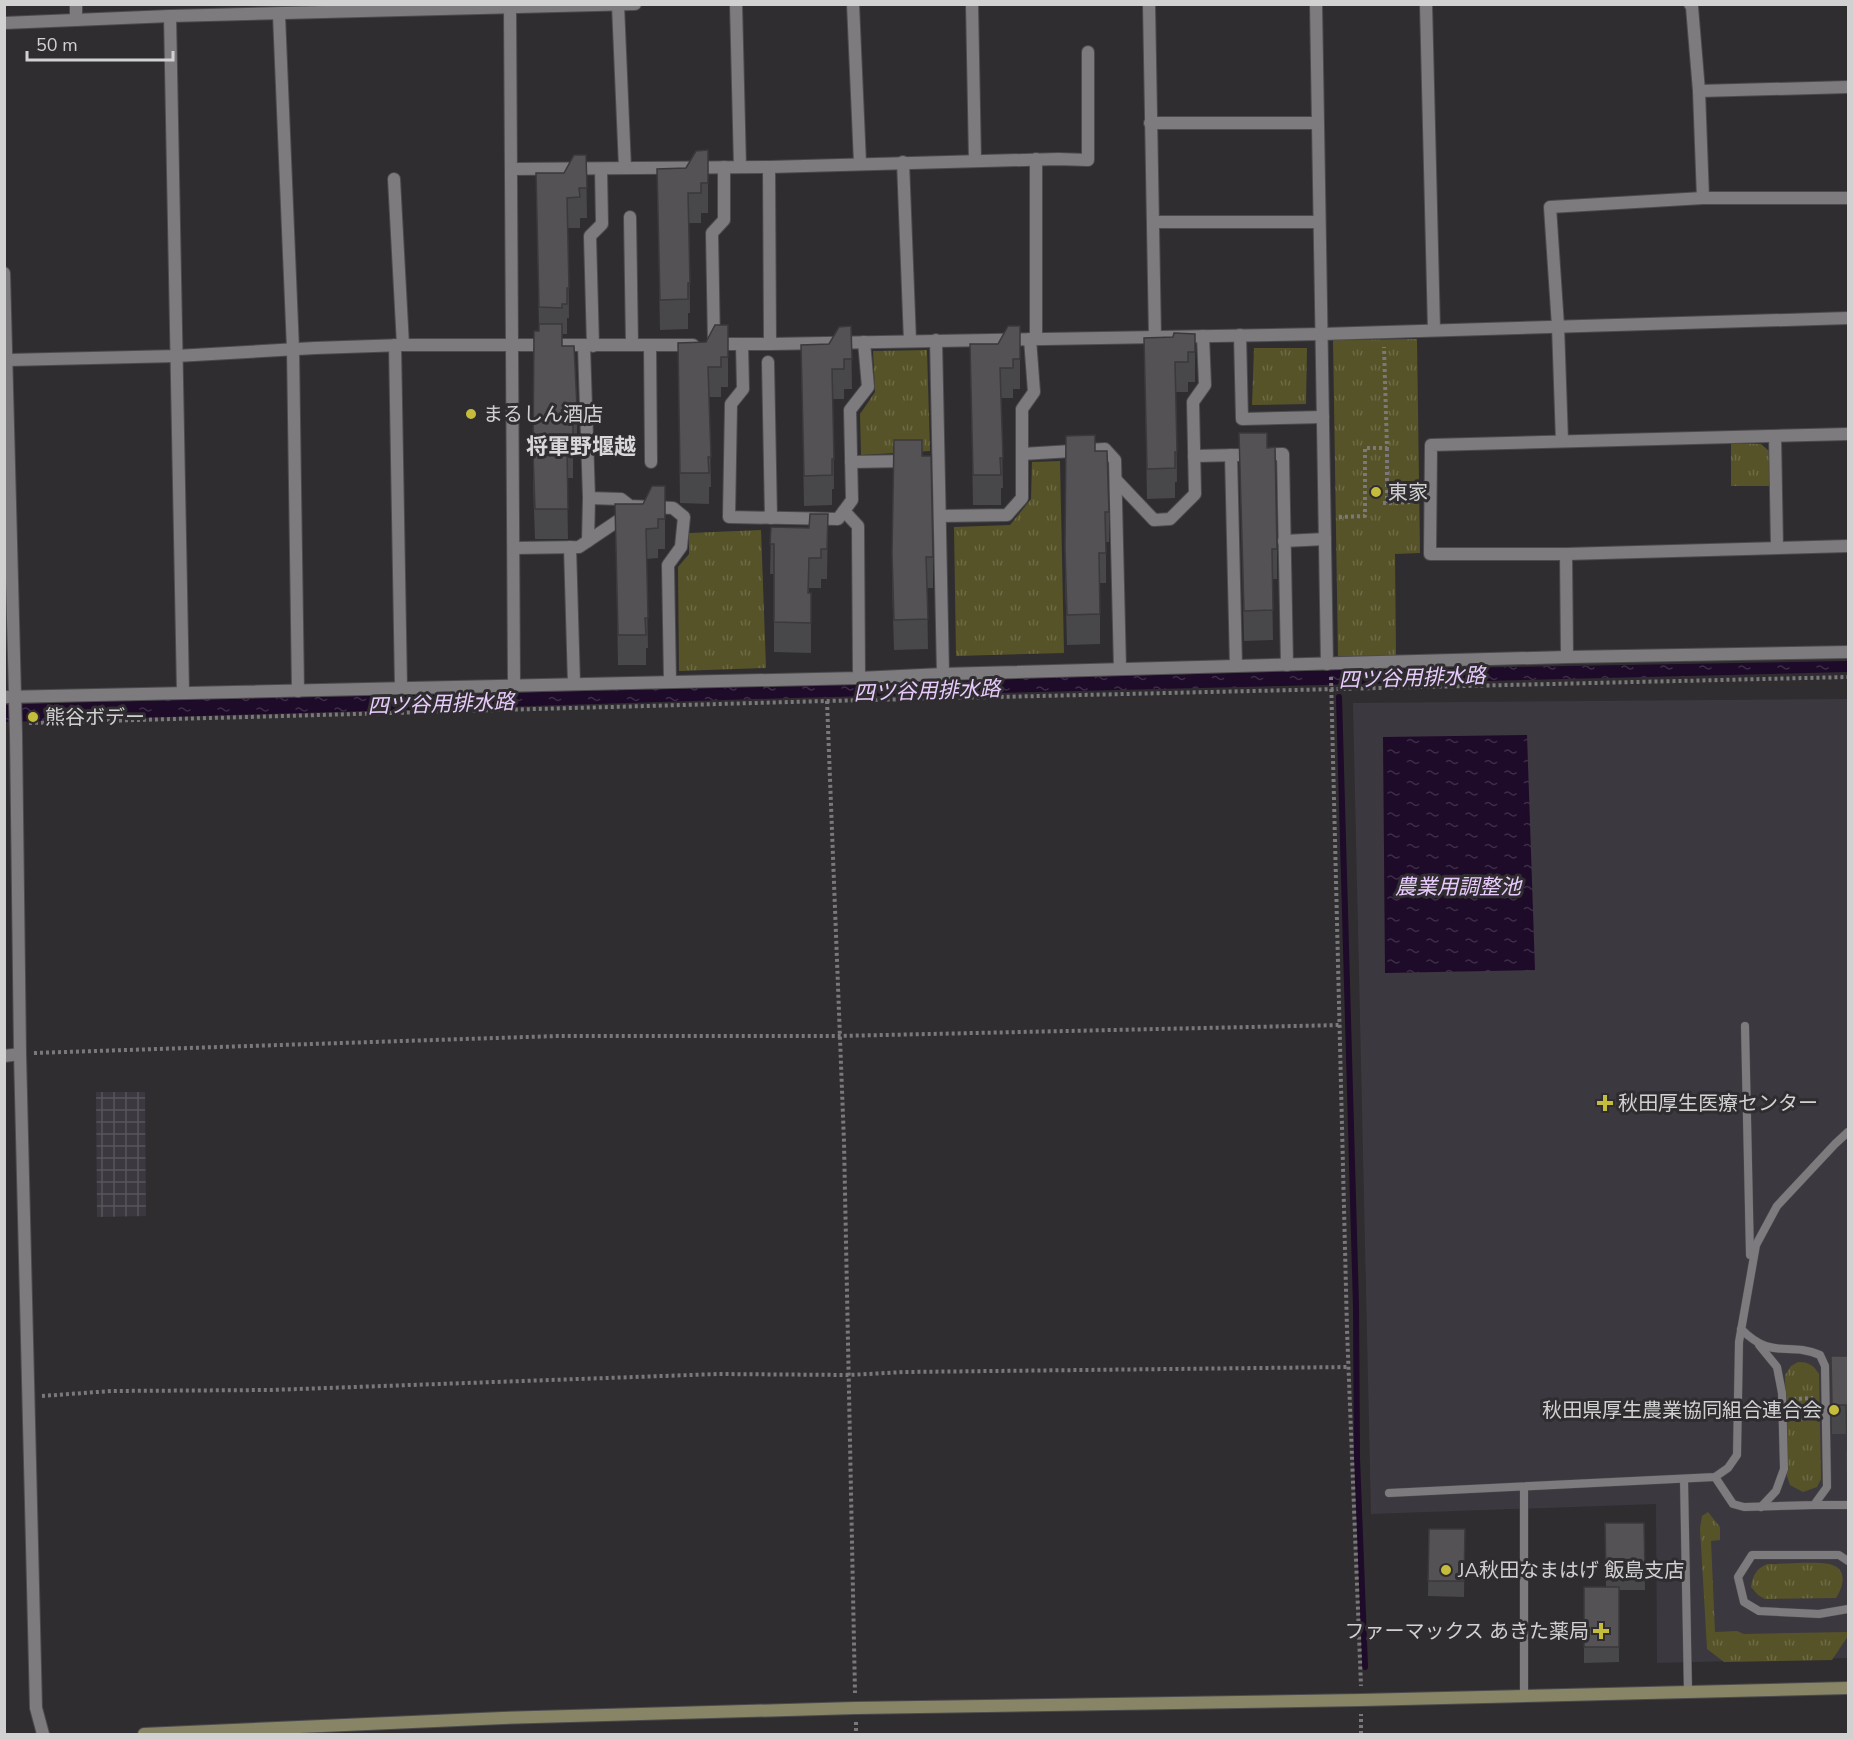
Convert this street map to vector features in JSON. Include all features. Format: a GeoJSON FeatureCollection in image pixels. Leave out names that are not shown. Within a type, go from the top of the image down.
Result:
{"type":"FeatureCollection","features":[{"type":"Feature","properties":{"kind":"street"},"geometry":{"type":"LineString","coordinates":[[76,4],[76,20]]}},
{"type":"Feature","properties":{"kind":"street"},"geometry":{"type":"LineString","coordinates":[[4,23],[170,16],[279,15],[300,9],[510,8],[635,4]]}},
{"type":"Feature","properties":{"kind":"street"},"geometry":{"type":"LineString","coordinates":[[736,4],[740,167]]}},
{"type":"Feature","properties":{"kind":"street"},"geometry":{"type":"LineString","coordinates":[[853,4],[860,163]]}},
{"type":"Feature","properties":{"kind":"street"},"geometry":{"type":"LineString","coordinates":[[972,4],[975,161]]}},
{"type":"Feature","properties":{"kind":"street"},"geometry":{"type":"LineString","coordinates":[[1149,4],[1155,337]]}},
{"type":"Feature","properties":{"kind":"street"},"geometry":{"type":"LineString","coordinates":[[1316,4],[1328,664]]}},
{"type":"Feature","properties":{"kind":"street"},"geometry":{"type":"LineString","coordinates":[[1426,4],[1434,330]]}},
{"type":"Feature","properties":{"kind":"street"},"geometry":{"type":"LineString","coordinates":[[1690,4],[1699,91],[1703,198]]}},
{"type":"Feature","properties":{"kind":"street"},"geometry":{"type":"LineString","coordinates":[[618,5],[625,168]]}},
{"type":"Feature","properties":{"kind":"street"},"geometry":{"type":"LineString","coordinates":[[510,8],[514,686]]}},
{"type":"Feature","properties":{"kind":"street"},"geometry":{"type":"LineString","coordinates":[[279,15],[293,349],[298,691]]}},
{"type":"Feature","properties":{"kind":"street"},"geometry":{"type":"LineString","coordinates":[[170,16],[183,693]]}},
{"type":"Feature","properties":{"kind":"street"},"geometry":{"type":"LineString","coordinates":[[511,170],[769,167],[1036,159],[1088,160],[1088,52]]}},
{"type":"Feature","properties":{"kind":"street"},"geometry":{"type":"LineString","coordinates":[[1699,91],[1848,87]]}},
{"type":"Feature","properties":{"kind":"street"},"geometry":{"type":"LineString","coordinates":[[1150,123],[1317,123]]}},
{"type":"Feature","properties":{"kind":"street"},"geometry":{"type":"LineString","coordinates":[[940,516],[1007,514],[1022,498],[1022,409],[1034,392],[1036,159]]}},
{"type":"Feature","properties":{"kind":"street"},"geometry":{"type":"LineString","coordinates":[[903,162],[910,341]]}},
{"type":"Feature","properties":{"kind":"street"},"geometry":{"type":"LineString","coordinates":[[714,344],[712,233],[724,220],[724,167]]}},
{"type":"Feature","properties":{"kind":"street"},"geometry":{"type":"LineString","coordinates":[[769,167],[770,344]]}},
{"type":"Feature","properties":{"kind":"street"},"geometry":{"type":"LineString","coordinates":[[588,541],[590,236],[602,224],[601,169]]}},
{"type":"Feature","properties":{"kind":"street"},"geometry":{"type":"LineString","coordinates":[[394,179],[399,345],[401,688]]}},
{"type":"Feature","properties":{"kind":"street"},"geometry":{"type":"LineString","coordinates":[[1562,441],[1558,326],[1550,207],[1703,198],[1848,198]]}},
{"type":"Feature","properties":{"kind":"street"},"geometry":{"type":"LineString","coordinates":[[630,217],[632,345]]}},
{"type":"Feature","properties":{"kind":"street"},"geometry":{"type":"LineString","coordinates":[[1153,222],[1319,222]]}},
{"type":"Feature","properties":{"kind":"street"},"geometry":{"type":"LineString","coordinates":[[4,273],[8,360],[11,699],[36,1708],[43,1734]]}},
{"type":"Feature","properties":{"kind":"street"},"geometry":{"type":"LineString","coordinates":[[8,360],[176,356],[399,345],[770,344],[1322,334],[1848,318]]}},
{"type":"Feature","properties":{"kind":"street"},"geometry":{"type":"LineString","coordinates":[[1240,335],[1242,419],[1323,417]]}},
{"type":"Feature","properties":{"kind":"street"},"geometry":{"type":"LineString","coordinates":[[1116,480],[1154,520],[1170,519],[1195,494],[1193,402],[1205,385],[1203,336]]}},
{"type":"Feature","properties":{"kind":"street"},"geometry":{"type":"LineString","coordinates":[[936,340],[928,461],[940,516],[943,674]]}},
{"type":"Feature","properties":{"kind":"street"},"geometry":{"type":"LineString","coordinates":[[742,344],[743,389],[730,404],[729,517],[837,519],[852,500],[850,410],[868,387],[864,342]]}},
{"type":"Feature","properties":{"kind":"street"},"geometry":{"type":"LineString","coordinates":[[650,345],[651,462]]}},
{"type":"Feature","properties":{"kind":"street"},"geometry":{"type":"LineString","coordinates":[[768,362],[771,518]]}},
{"type":"Feature","properties":{"kind":"street"},"geometry":{"type":"LineString","coordinates":[[1848,434],[1431,445],[1430,554],[1566,554],[1848,546]]}},
{"type":"Feature","properties":{"kind":"street"},"geometry":{"type":"LineString","coordinates":[[1775,436],[1777,548]]}},
{"type":"Feature","properties":{"kind":"street"},"geometry":{"type":"LineString","coordinates":[[1022,454],[1105,449],[1115,460],[1120,669]]}},
{"type":"Feature","properties":{"kind":"street"},"geometry":{"type":"LineString","coordinates":[[1194,456],[1283,454],[1287,664]]}},
{"type":"Feature","properties":{"kind":"street"},"geometry":{"type":"LineString","coordinates":[[1231,455],[1236,666]]}},
{"type":"Feature","properties":{"kind":"street"},"geometry":{"type":"LineString","coordinates":[[851,462],[928,461]]}},
{"type":"Feature","properties":{"kind":"street"},"geometry":{"type":"LineString","coordinates":[[589,498],[621,499],[630,506],[673,508],[684,517],[681,547],[668,565],[670,682]]}},
{"type":"Feature","properties":{"kind":"street"},"geometry":{"type":"LineString","coordinates":[[514,548],[579,547],[638,506]]}},
{"type":"Feature","properties":{"kind":"street"},"geometry":{"type":"LineString","coordinates":[[844,511],[858,526],[859,678]]}},
{"type":"Feature","properties":{"kind":"street"},"geometry":{"type":"LineString","coordinates":[[1284,541],[1325,538]]}},
{"type":"Feature","properties":{"kind":"street"},"geometry":{"type":"LineString","coordinates":[[570,547],[574,684]]}},
{"type":"Feature","properties":{"kind":"street"},"geometry":{"type":"LineString","coordinates":[[1566,554],[1567,657]]}},
{"type":"Feature","properties":{"kind":"street"},"geometry":{"type":"LineString","coordinates":[[11,699],[859,678],[1287,664],[1848,652]]}},
{"type":"Feature","properties":{"kind":"street"},"geometry":{"type":"LineString","coordinates":[[4,1056],[20,1054]]}},
{"type":"Feature","properties":{"kind":"street"},"geometry":{"type":"LineString","coordinates":[[144,1734],[503,1718],[855,1708],[1361,1700],[1848,1688]]}},
{"type":"Feature","properties":{"kind":"lane"},"geometry":{"type":"LineString","coordinates":[[1744,1026],[1751,1275]]}},
{"type":"Feature","properties":{"kind":"lane"},"geometry":{"type":"LineString","coordinates":[[1389,1493],[1715,1477],[1728,1468],[1737,1455],[1739,1342],[1756,1245],[1776,1206],[1848,1132]]}},
{"type":"Feature","properties":{"kind":"lane"},"geometry":{"type":"LineString","coordinates":[[1741,1329],[1758,1344],[1777,1367],[1782,1402],[1784,1470],[1776,1491],[1761,1507]]}},
{"type":"Feature","properties":{"kind":"lane"},"geometry":{"type":"LineString","coordinates":[[1758,1344],[1778,1350],[1806,1349],[1820,1355],[1825,1366],[1827,1487],[1814,1505]]}},
{"type":"Feature","properties":{"kind":"lane"},"geometry":{"type":"LineString","coordinates":[[1715,1477],[1733,1504],[1744,1508],[1848,1505]]}},
{"type":"Feature","properties":{"kind":"lane"},"geometry":{"type":"LineString","coordinates":[[1684,1479],[1688,1692]]}},
{"type":"Feature","properties":{"kind":"lane"},"geometry":{"type":"LineString","coordinates":[[1524,1488],[1524,1696]]}},
{"type":"Feature","properties":{"kind":"lane"},"geometry":{"type":"LineString","coordinates":[[1848,1561],[1839,1555],[1752,1555],[1738,1577],[1744,1602],[1759,1611],[1819,1614],[1848,1609]]}},
{"type":"Feature","properties":{"kind":"path"},"geometry":{"type":"LineString","coordinates":[[1383,340],[1387,448],[1385,503],[1430,502]]}},
{"type":"Feature","properties":{"kind":"path"},"geometry":{"type":"LineString","coordinates":[[1324,518],[1365,516],[1365,448],[1387,448]]}},
{"type":"Feature","properties":{"kind":"path"},"geometry":{"type":"LineString","coordinates":[[12,731],[827,701],[1848,677]]}},
{"type":"Feature","properties":{"kind":"path"},"geometry":{"type":"LineString","coordinates":[[1332,689],[1349,1367],[1361,1700]]}},
{"type":"Feature","properties":{"kind":"path"},"geometry":{"type":"LineString","coordinates":[[827,701],[838,1036],[844,1142],[855,1708]]}},
{"type":"Feature","properties":{"kind":"path"},"geometry":{"type":"LineString","coordinates":[[20,1054],[557,1036],[838,1036],[1341,1025]]}},
{"type":"Feature","properties":{"kind":"path"},"geometry":{"type":"LineString","coordinates":[[29,1397],[111,1391],[326,1388],[718,1374],[849,1376],[904,1372],[1349,1367]]}},
{"type":"Feature","properties":{"kind":"path"},"geometry":{"type":"LineString","coordinates":[[1782,1402],[1803,1397],[1825,1399]]}},
{"type":"Feature","properties":{"kind":"path"},"geometry":{"type":"LineString","coordinates":[[1783,1419],[1805,1420],[1826,1416]]}},
{"type":"Feature","properties":{"kind":"shaded area","name":"秋田厚生医療センター"},"geometry":{"type":"Polygon","coordinates":[[[1848,699],[1848,1658],[1657,1663],[1656,1504],[1371,1514],[1353,703],[1848,699]]]}},
{"type":"Feature","properties":{"kind":"shaded area"},"geometry":{"type":"Polygon","coordinates":[[[96,1092],[145,1092],[146,1216],[97,1217],[96,1092]]]}},
{"type":"Feature","properties":{"kind":"green space"},"geometry":{"type":"Polygon","coordinates":[[[1417,339],[1420,553],[1395,554],[1396,656],[1338,657],[1333,340],[1417,339]]]}},
{"type":"Feature","properties":{"kind":"green space"},"geometry":{"type":"Polygon","coordinates":[[[1254,348],[1307,348],[1306,404],[1252,405],[1254,348]]]}},
{"type":"Feature","properties":{"kind":"green space"},"geometry":{"type":"Polygon","coordinates":[[[927,350],[930,451],[861,455],[860,414],[875,392],[873,351],[927,350]]]}},
{"type":"Feature","properties":{"kind":"green space"},"geometry":{"type":"Polygon","coordinates":[[[1731,443],[1761,444],[1769,451],[1769,486],[1731,486],[1731,443]]]}},
{"type":"Feature","properties":{"kind":"green space"},"geometry":{"type":"Polygon","coordinates":[[[1060,461],[1064,653],[956,656],[954,527],[1010,525],[1031,499],[1032,462],[1060,461]]]}},
{"type":"Feature","properties":{"kind":"green space"},"geometry":{"type":"Polygon","coordinates":[[[761,530],[766,668],[679,671],[678,567],[689,554],[689,533],[761,530]]]}},
{"type":"Feature","properties":{"kind":"green space"},"geometry":{"type":"Polygon","coordinates":[[[1798,1362],[1810,1365],[1819,1374],[1821,1479],[1817,1487],[1803,1492],[1790,1485],[1787,1476],[1785,1375],[1791,1366],[1798,1362]]]}},
{"type":"Feature","properties":{"kind":"green space"},"geometry":{"type":"Polygon","coordinates":[[[1708,1512],[1720,1527],[1720,1540],[1711,1541],[1715,1632],[1737,1631],[1744,1634],[1848,1632],[1848,1636],[1832,1660],[1724,1662],[1707,1649],[1700,1528],[1702,1516],[1708,1512]]]}},
{"type":"Feature","properties":{"kind":"green space"},"geometry":{"type":"Polygon","coordinates":[[[1767,1564],[1829,1564],[1842,1573],[1841,1588],[1836,1598],[1765,1599],[1751,1587],[1756,1573],[1767,1564]]]}},
{"type":"Feature","properties":{"kind":"water","name":"四ツ谷用排水路"},"geometry":{"type":"Polygon","coordinates":[[[1848,661],[1848,672],[791,698],[5,722],[5,705],[102,701],[508,693],[1335,670],[1848,661]]]}},
{"type":"Feature","properties":{"kind":"water","name":"農業用調整池"},"geometry":{"type":"Polygon","coordinates":[[[1527,735],[1535,970],[1385,973],[1383,737],[1527,735]]]}},
{"type":"Feature","properties":{"kind":"building"},"geometry":{"type":"Polygon","coordinates":[[[708,150],[708,183],[701,183],[701,193],[688,193],[690,283],[688,283],[688,299],[660,300],[657,169],[686,168],[696,151],[708,150]]]}},
{"type":"Feature","properties":{"kind":"building"},"geometry":{"type":"Polygon","coordinates":[[[574,155],[586,155],[587,188],[579,188],[580,197],[567,198],[569,288],[567,288],[567,304],[562,304],[562,308],[539,307],[536,173],[564,173],[574,155]]]}},
{"type":"Feature","properties":{"kind":"building"},"geometry":{"type":"Polygon","coordinates":[[[539,324],[562,324],[562,346],[574,346],[577,407],[573,407],[573,448],[567,448],[568,509],[535,509],[534,331],[539,331],[539,324]]]}},
{"type":"Feature","properties":{"kind":"building"},"geometry":{"type":"Polygon","coordinates":[[[715,325],[728,325],[728,357],[721,357],[721,367],[708,367],[711,457],[708,457],[709,473],[680,473],[678,343],[706,342],[715,325]]]}},
{"type":"Feature","properties":{"kind":"building"},"geometry":{"type":"Polygon","coordinates":[[[851,326],[852,359],[844,359],[844,369],[832,369],[834,459],[832,459],[832,475],[804,476],[801,345],[829,344],[839,327],[851,326]]]}},
{"type":"Feature","properties":{"kind":"building"},"geometry":{"type":"Polygon","coordinates":[[[1008,326],[1020,326],[1020,359],[1013,359],[1013,368],[1000,368],[1003,458],[1000,458],[1001,475],[973,475],[970,344],[998,344],[1008,326]]]}},
{"type":"Feature","properties":{"kind":"building"},"geometry":{"type":"Polygon","coordinates":[[[1174,333],[1195,334],[1195,352],[1188,352],[1188,362],[1175,362],[1177,452],[1175,452],[1175,468],[1147,469],[1144,338],[1173,337],[1174,333]]]}},
{"type":"Feature","properties":{"kind":"building"},"geometry":{"type":"Polygon","coordinates":[[[1239,433],[1267,433],[1267,448],[1275,447],[1277,549],[1272,549],[1273,610],[1244,611],[1239,433]]]}},
{"type":"Feature","properties":{"kind":"building"},"geometry":{"type":"Polygon","coordinates":[[[1095,435],[1095,451],[1107,451],[1109,512],[1105,512],[1106,553],[1099,553],[1100,614],[1067,615],[1066,436],[1095,435]]]}},
{"type":"Feature","properties":{"kind":"building"},"geometry":{"type":"Polygon","coordinates":[[[894,440],[922,440],[922,456],[931,456],[933,557],[926,557],[928,619],[894,620],[892,553],[894,440]]]}},
{"type":"Feature","properties":{"kind":"building"},"geometry":{"type":"Polygon","coordinates":[[[652,486],[665,486],[665,519],[658,519],[658,528],[646,529],[648,618],[645,618],[646,635],[618,635],[615,504],[643,504],[652,486]]]}},
{"type":"Feature","properties":{"kind":"building"},"geometry":{"type":"Polygon","coordinates":[[[810,514],[828,514],[827,549],[821,549],[821,558],[809,558],[808,593],[811,593],[811,623],[774,622],[774,544],[770,544],[771,527],[809,528],[810,514]]]}},
{"type":"Feature","properties":{"kind":"building"},"geometry":{"type":"Polygon","coordinates":[[[1831,1356],[1848,1356],[1848,1452],[1846,1405],[1832,1405],[1831,1356]]]}},
{"type":"Feature","properties":{"kind":"building"},"geometry":{"type":"Polygon","coordinates":[[[1605,1523],[1644,1523],[1645,1574],[1606,1575],[1605,1523]]]}},
{"type":"Feature","properties":{"kind":"building","name":"JA秋田なまはげ 飯島支店"},"geometry":{"type":"Polygon","coordinates":[[[1429,1529],[1465,1529],[1464,1581],[1428,1581],[1429,1529]]]}},
{"type":"Feature","properties":{"kind":"building"},"geometry":{"type":"Polygon","coordinates":[[[1584,1587],[1619,1587],[1619,1647],[1584,1647],[1584,1587]]]}},
{"type":"Feature","properties":{"kind":"waterway"},"geometry":{"type":"LineString","coordinates":[[1339,697],[1356,1306],[1357,1459],[1365,1667]]}},
{"type":"Feature","properties":{"kind":"place","name":"まるしん酒店"},"geometry":{"type":"Point","coordinates":[471,414]}},
{"type":"Feature","properties":{"kind":"place","name":"東家"},"geometry":{"type":"Point","coordinates":[1376,492]}},
{"type":"Feature","properties":{"kind":"place","name":"熊谷ボデー"},"geometry":{"type":"Point","coordinates":[33,717]}},
{"type":"Feature","properties":{"kind":"place","name":"秋田厚生医療センター"},"geometry":{"type":"Point","coordinates":[1605,1103]}},
{"type":"Feature","properties":{"kind":"place","name":"秋田県厚生農業協同組合連合会"},"geometry":{"type":"Point","coordinates":[1834,1410]}},
{"type":"Feature","properties":{"kind":"place","name":"JA秋田なまはげ 飯島支店"},"geometry":{"type":"Point","coordinates":[1446,1570]}},
{"type":"Feature","properties":{"kind":"place","name":"ファーマックス あきた薬局"},"geometry":{"type":"Point","coordinates":[1601,1631]}},
{"type":"Feature","properties":{"kind":"district","name":"将軍野堰越"},"geometry":{"type":"Point","coordinates":[581,447]}}]}
